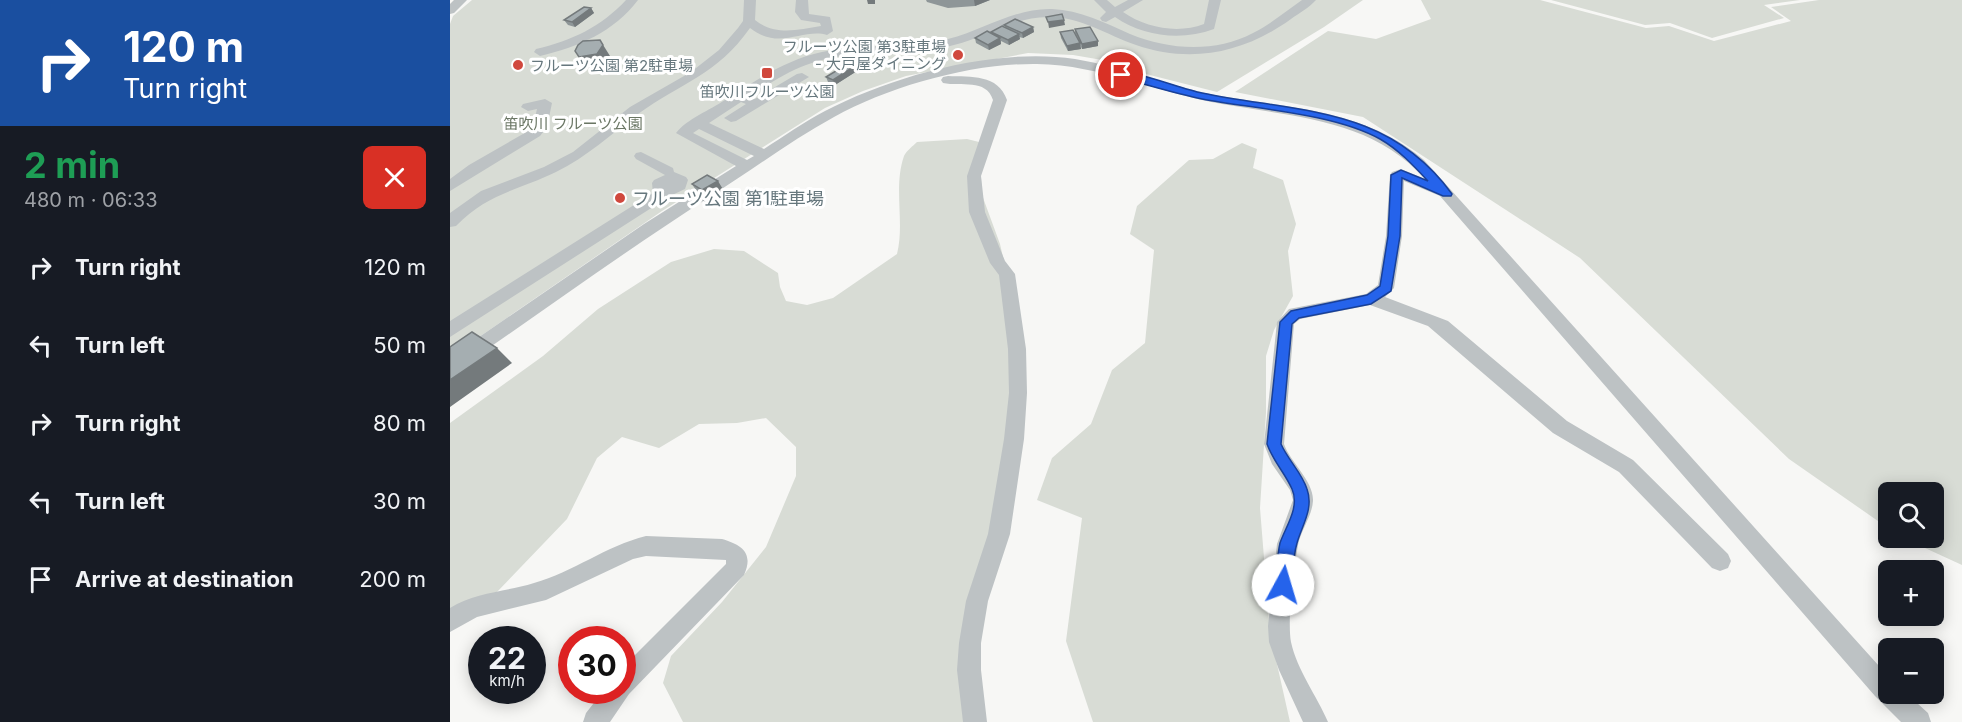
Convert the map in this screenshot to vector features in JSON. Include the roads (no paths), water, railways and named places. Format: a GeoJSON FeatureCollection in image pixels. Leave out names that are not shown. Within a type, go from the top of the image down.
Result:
{"type":"FeatureCollection","features":[{"type":"Feature","properties":{"kind":"street"},"geometry":{"type":"LineString","coordinates":[[450,10],[461,0]]}},
{"type":"Feature","properties":{"kind":"street"},"geometry":{"type":"LineString","coordinates":[[540,52],[601,28],[632,0]]}},
{"type":"Feature","properties":{"kind":"street"},"geometry":{"type":"LineString","coordinates":[[450,222],[457,207],[549,170],[578,155],[635,110],[710,64],[723,53],[749,21],[750,0]]}},
{"type":"Feature","properties":{"kind":"street"},"geometry":{"type":"LineString","coordinates":[[749,21],[764,32],[775,34],[827,31],[826,20],[805,17],[801,12],[802,0]]}},
{"type":"Feature","properties":{"kind":"street"},"geometry":{"type":"LineString","coordinates":[[1100,0],[1121,17],[1144,26],[1189,33],[1200,32],[1210,26],[1215,0]]}},
{"type":"Feature","properties":{"kind":"street"},"geometry":{"type":"LineString","coordinates":[[1096,23],[1137,0]]}},
{"type":"Feature","properties":{"kind":"street"},"geometry":{"type":"LineString","coordinates":[[747,166],[683,133],[739,96],[795,64],[818,56],[845,51],[889,51],[933,46],[968,38],[1000,22],[1036,13],[1069,14],[1096,23],[1134,41],[1160,48],[1204,51],[1248,41],[1310,0]]}},
{"type":"Feature","properties":{"kind":"street"},"geometry":{"type":"LineString","coordinates":[[450,366],[650,228],[829,114],[855,101],[926,78],[1014,61],[1063,61],[1086,64],[1201,96],[1328,117],[1382,136],[1419,163],[1883,688],[1919,722]]}},
{"type":"Feature","properties":{"kind":"street"},"geometry":{"type":"LineString","coordinates":[[731,118],[802,77]]}},
{"type":"Feature","properties":{"kind":"street"},"geometry":{"type":"LineString","coordinates":[[926,78],[985,83],[997,90],[1000,100],[974,176],[977,212],[998,263],[1007,274],[1017,349],[1018,393],[1014,439],[999,534],[977,601],[970,643],[969,670],[975,722]]}},
{"type":"Feature","properties":{"kind":"street"},"geometry":{"type":"LineString","coordinates":[[739,96],[756,104]]}},
{"type":"Feature","properties":{"kind":"street"},"geometry":{"type":"LineString","coordinates":[[450,186],[474,168],[535,133],[540,127],[545,103],[528,107]]}},
{"type":"Feature","properties":{"kind":"street"},"geometry":{"type":"LineString","coordinates":[[699,123],[764,155]]}},
{"type":"Feature","properties":{"kind":"street"},"geometry":{"type":"LineString","coordinates":[[642,156],[668,171]]}},
{"type":"Feature","properties":{"kind":"street"},"geometry":{"type":"LineString","coordinates":[[1316,722],[1287,662],[1279,626],[1288,544],[1299,518],[1303,500],[1299,487],[1279,458],[1274,444],[1286,322],[1295,314],[1371,299],[1386,288],[1394,236],[1397,175],[1401,174],[1447,194]]}},
{"type":"Feature","properties":{"kind":"street"},"geometry":{"type":"LineString","coordinates":[[450,330],[665,192]]}},
{"type":"Feature","properties":{"kind":"street"},"geometry":{"type":"LineString","coordinates":[[1371,299],[1434,321],[1442,326],[1560,427],[1626,466],[1720,561]]}},
{"type":"Feature","properties":{"kind":"street"},"geometry":{"type":"LineString","coordinates":[[450,621],[472,607],[538,593],[630,550],[646,546],[722,549],[733,552],[737,559],[736,568],[636,671]]}},
{"type":"Feature","properties":{"kind":"street"},"geometry":{"type":"LineString","coordinates":[[595,722],[608,704]]}},
{"type":"Feature","properties":{"kind":"place","name":"フルーツ公園 第3駐車場 - 大戸屋ダイニング"},"geometry":{"type":"Point","coordinates":[958,55]}},
{"type":"Feature","properties":{"kind":"place","name":"フルーツ公園 第2駐車場"},"geometry":{"type":"Point","coordinates":[518,65]}},
{"type":"Feature","properties":{"kind":"place","name":"笛吹川フルーツ公園"},"geometry":{"type":"Point","coordinates":[767,73]}},
{"type":"Feature","properties":{"kind":"place","name":"フルーツ公園 第1駐車場"},"geometry":{"type":"Point","coordinates":[620,198]}},
{"type":"Feature","properties":{"kind":"park label","name":"笛吹川 フルーツ公園"},"geometry":{"type":"Point","coordinates":[573,123]}}]}
